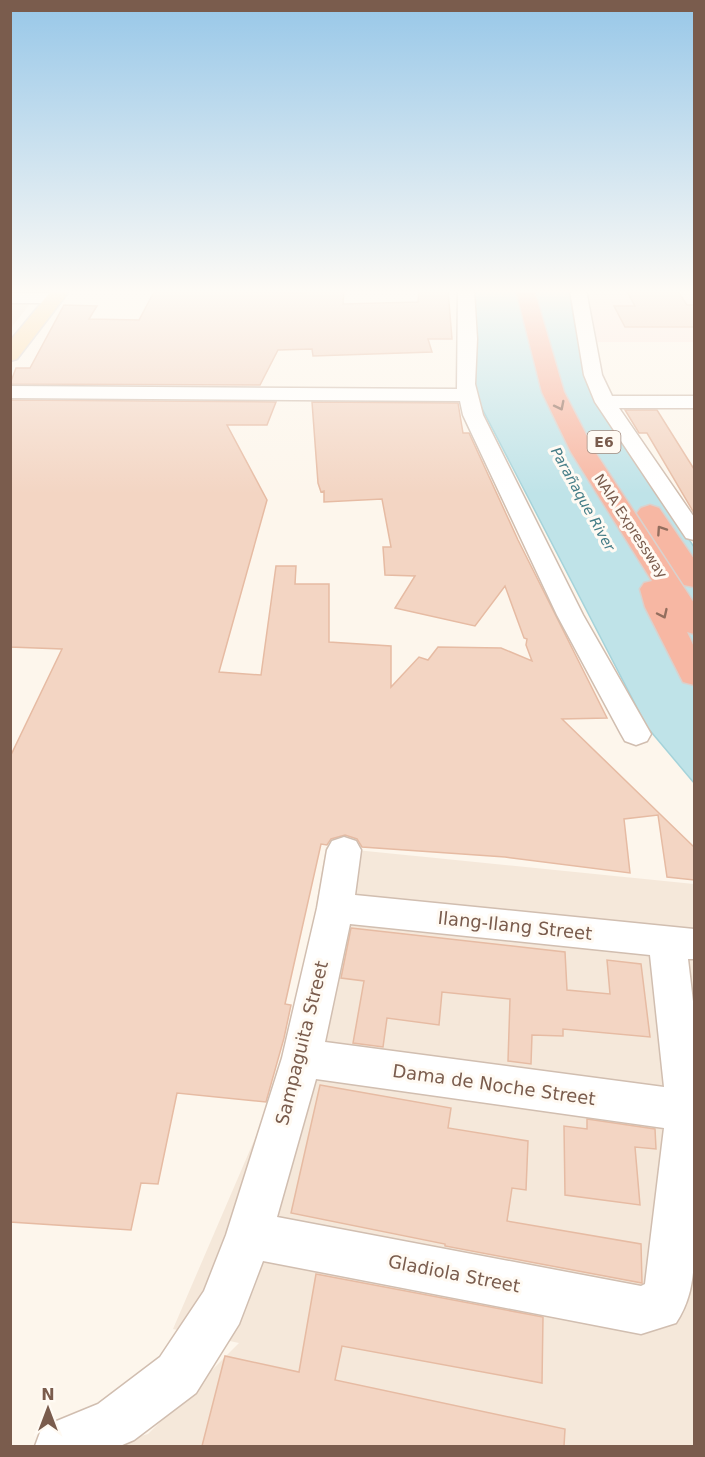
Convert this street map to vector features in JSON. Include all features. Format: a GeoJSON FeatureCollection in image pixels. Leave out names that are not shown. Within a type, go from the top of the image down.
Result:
{"type":"FeatureCollection","features":[{"type":"Feature","properties":{"kind":"highway","name":"NAIA Expressway"},"geometry":{"type":"LineString","coordinates":[[544,358],[553,392],[584,452],[694,625]]}},
{"type":"Feature","properties":{"kind":"highway","name":"E6"},"geometry":{"type":"LineString","coordinates":[[565,358],[575,391],[597,430]]}},
{"type":"Feature","properties":{"kind":"highway","name":"NAIA Expressway"},"geometry":{"type":"LineString","coordinates":[[639,497],[694,579]]}},
{"type":"Feature","properties":{"kind":"highway"},"geometry":{"type":"LineString","coordinates":[[640,538],[659,607],[694,675]]}},
{"type":"Feature","properties":{"kind":"street"},"geometry":{"type":"LineString","coordinates":[[467,358],[467,395],[473,415],[570,615],[636,734]]}},
{"type":"Feature","properties":{"kind":"street"},"geometry":{"type":"LineString","coordinates":[[590,358],[593,375],[605,402],[694,533]]}},
{"type":"Feature","properties":{"kind":"street"},"geometry":{"type":"LineString","coordinates":[[10,392],[467,395]]}},
{"type":"Feature","properties":{"kind":"street"},"geometry":{"type":"LineString","coordinates":[[605,402],[694,402]]}},
{"type":"Feature","properties":{"kind":"street","name":"Sampaguita Street"},"geometry":{"type":"LineString","coordinates":[[61,1446],[116,1422],[178,1375],[222,1307],[249,1234],[302,1058],[335,908],[344,850]]}},
{"type":"Feature","properties":{"kind":"street","name":"Ilang-Ilang Street"},"geometry":{"type":"LineString","coordinates":[[335,908],[681,942]]}},
{"type":"Feature","properties":{"kind":"street"},"geometry":{"type":"LineString","coordinates":[[681,942],[687,1111]]}},
{"type":"Feature","properties":{"kind":"street","name":"Dama de Noche Street"},"geometry":{"type":"LineString","coordinates":[[302,1058],[687,1111]]}},
{"type":"Feature","properties":{"kind":"street","name":"Gladiola Street"},"geometry":{"type":"LineString","coordinates":[[249,1234],[641,1310],[659,1306],[668,1292],[687,1111]]}},
{"type":"Feature","properties":{"kind":"shaded area"},"geometry":{"type":"Polygon","coordinates":[[[326,847],[694,884],[694,1446],[105,1446],[148,1434],[239,1343],[173,1329],[290,1057],[326,847]]]}},
{"type":"Feature","properties":{"kind":"water","name":"Parañaque River"},"geometry":{"type":"Polygon","coordinates":[[[472,358],[584,358],[593,393],[694,547],[694,783],[647,727],[474,393],[472,358]]]}},
{"type":"Feature","properties":{"kind":"building"},"geometry":{"type":"Polygon","coordinates":[[[35,358],[274,358],[260,385],[10,384],[16,368],[30,368],[35,358]]]}},
{"type":"Feature","properties":{"kind":"building"},"geometry":{"type":"Polygon","coordinates":[[[10,400],[276,402],[267,425],[227,425],[267,500],[219,672],[261,675],[276,566],[296,566],[295,584],[329,584],[329,642],[391,646],[391,687],[419,657],[428,660],[438,647],[501,648],[532,661],[526,645],[527,639],[524,638],[505,586],[475,626],[395,608],[415,576],[385,575],[383,547],[391,547],[382,499],[324,502],[324,491],[321,492],[318,483],[312,402],[458,403],[463,433],[469,433],[518,540],[607,718],[562,719],[694,847],[694,880],[667,877],[658,815],[624,819],[630,873],[505,857],[362,847],[357,839],[345,835],[331,839],[327,845],[321,844],[285,1004],[291,1005],[284,1038],[266,1102],[177,1093],[158,1184],[141,1183],[131,1230],[10,1222],[10,757],[62,649],[10,647],[10,400]]]}},
{"type":"Feature","properties":{"kind":"building"},"geometry":{"type":"Polygon","coordinates":[[[625,410],[657,410],[694,469],[694,513],[647,433],[639,433],[625,410]]]}},
{"type":"Feature","properties":{"kind":"building"},"geometry":{"type":"Polygon","coordinates":[[[351,928],[565,952],[567,990],[610,994],[607,960],[641,964],[650,1037],[563,1029],[563,1036],[532,1035],[531,1064],[508,1061],[510,999],[442,992],[439,1025],[387,1018],[383,1047],[353,1043],[364,981],[341,978],[351,928]]]}},
{"type":"Feature","properties":{"kind":"building"},"geometry":{"type":"Polygon","coordinates":[[[320,1085],[451,1108],[448,1128],[528,1141],[526,1190],[512,1188],[507,1221],[641,1244],[642,1283],[445,1246],[445,1244],[291,1213],[320,1085]]]}},
{"type":"Feature","properties":{"kind":"building"},"geometry":{"type":"Polygon","coordinates":[[[587,1119],[655,1129],[656,1149],[635,1147],[640,1205],[565,1195],[564,1126],[587,1129],[587,1119]]]}},
{"type":"Feature","properties":{"kind":"building"},"geometry":{"type":"Polygon","coordinates":[[[316,1274],[543,1317],[542,1383],[342,1346],[335,1380],[565,1429],[564,1446],[202,1446],[225,1356],[299,1372],[316,1274]]]}}]}
